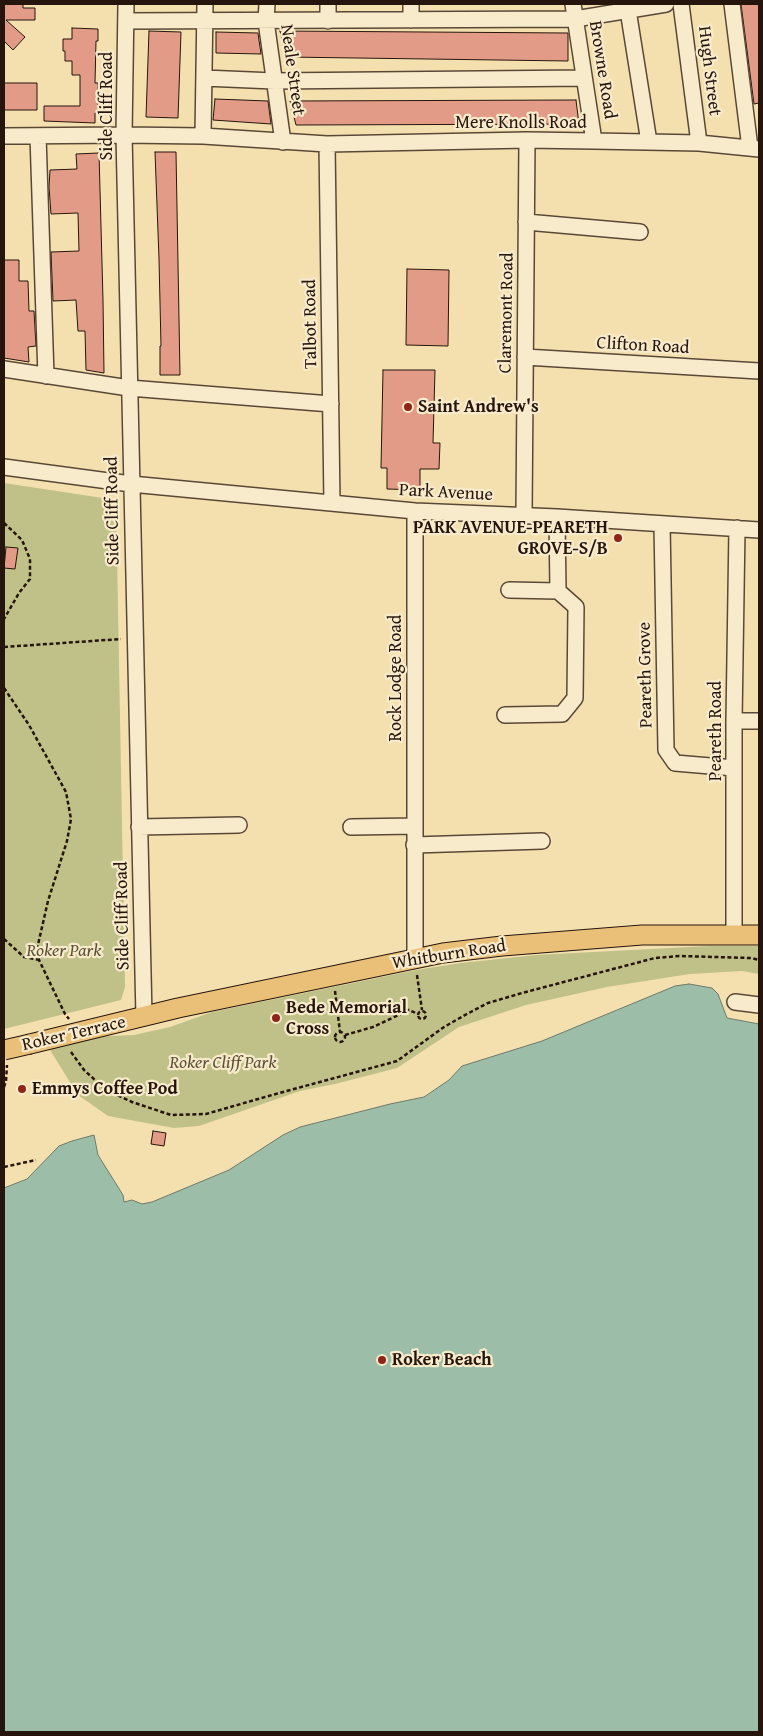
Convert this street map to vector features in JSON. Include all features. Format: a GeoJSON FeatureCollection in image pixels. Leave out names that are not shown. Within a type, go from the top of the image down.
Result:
{"type":"FeatureCollection","features":[{"type":"Feature","properties":{"kind":"main road","name":"Whitburn Road"},"geometry":{"type":"LineString","coordinates":[[144,1017],[178,1008],[416,964],[442,953],[502,946],[633,936],[759,934]]}},
{"type":"Feature","properties":{"kind":"main road","name":"Roker Terrace"},"geometry":{"type":"LineString","coordinates":[[4,1050],[30,1044],[77,1039],[144,1017]]}},
{"type":"Feature","properties":{"kind":"street","name":"Side Cliff Road"},"geometry":{"type":"LineString","coordinates":[[126,4],[124,135],[144,1017]]}},
{"type":"Feature","properties":{"kind":"street"},"geometry":{"type":"LineString","coordinates":[[4,136],[203,136],[206,4]]}},
{"type":"Feature","properties":{"kind":"street","name":"Neale Street"},"geometry":{"type":"LineString","coordinates":[[267,4],[266,21],[283,142]]}},
{"type":"Feature","properties":{"kind":"street"},"geometry":{"type":"LineString","coordinates":[[328,4],[328,21]]}},
{"type":"Feature","properties":{"kind":"street"},"geometry":{"type":"LineString","coordinates":[[411,4],[411,20]]}},
{"type":"Feature","properties":{"kind":"street","name":"Browne Road"},"geometry":{"type":"LineString","coordinates":[[573,4],[594,141]]}},
{"type":"Feature","properties":{"kind":"street"},"geometry":{"type":"LineString","coordinates":[[126,21],[575,19],[666,4]]}},
{"type":"Feature","properties":{"kind":"street","name":"Hugh Street"},"geometry":{"type":"LineString","coordinates":[[681,4],[699,143]]}},
{"type":"Feature","properties":{"kind":"street"},"geometry":{"type":"LineString","coordinates":[[732,4],[755,148]]}},
{"type":"Feature","properties":{"kind":"street"},"geometry":{"type":"LineString","coordinates":[[628,10],[649,142]]}},
{"type":"Feature","properties":{"kind":"street"},"geometry":{"type":"LineString","coordinates":[[204,78],[274,81],[584,78]]}},
{"type":"Feature","properties":{"kind":"street"},"geometry":{"type":"LineString","coordinates":[[38,136],[46,376]]}},
{"type":"Feature","properties":{"kind":"street","name":"Mere Knolls Road"},"geometry":{"type":"LineString","coordinates":[[203,136],[327,144],[527,140],[699,143],[755,148]]}},
{"type":"Feature","properties":{"kind":"street","name":"Claremont Road"},"geometry":{"type":"LineString","coordinates":[[524,516],[527,140]]}},
{"type":"Feature","properties":{"kind":"street","name":"Talbot Road"},"geometry":{"type":"LineString","coordinates":[[327,144],[332,503]]}},
{"type":"Feature","properties":{"kind":"street"},"geometry":{"type":"LineString","coordinates":[[526,222],[640,232]]}},
{"type":"Feature","properties":{"kind":"street","name":"Clifton Road"},"geometry":{"type":"LineString","coordinates":[[525,357],[759,371]]}},
{"type":"Feature","properties":{"kind":"street"},"geometry":{"type":"LineString","coordinates":[[4,369],[129,388],[331,404]]}},
{"type":"Feature","properties":{"kind":"street","name":"Park Avenue"},"geometry":{"type":"LineString","coordinates":[[4,467],[131,484],[415,511],[557,517],[759,530]]}},
{"type":"Feature","properties":{"kind":"street","name":"Rock Lodge Road"},"geometry":{"type":"LineString","coordinates":[[415,511],[414,845],[416,964]]}},
{"type":"Feature","properties":{"kind":"street"},"geometry":{"type":"LineString","coordinates":[[557,517],[558,591]]}},
{"type":"Feature","properties":{"kind":"street","name":"Peareth Grove"},"geometry":{"type":"LineString","coordinates":[[662,524],[666,750],[675,764],[734,768]]}},
{"type":"Feature","properties":{"kind":"street","name":"Peareth Road"},"geometry":{"type":"LineString","coordinates":[[734,935],[734,721],[737,528]]}},
{"type":"Feature","properties":{"kind":"street"},"geometry":{"type":"LineString","coordinates":[[505,714],[562,714],[575,698],[576,607],[558,591],[509,590]]}},
{"type":"Feature","properties":{"kind":"street"},"geometry":{"type":"LineString","coordinates":[[734,721],[759,721]]}},
{"type":"Feature","properties":{"kind":"street"},"geometry":{"type":"LineString","coordinates":[[139,827],[239,825]]}},
{"type":"Feature","properties":{"kind":"street"},"geometry":{"type":"LineString","coordinates":[[351,827],[415,826]]}},
{"type":"Feature","properties":{"kind":"street"},"geometry":{"type":"LineString","coordinates":[[414,845],[542,841]]}},
{"type":"Feature","properties":{"kind":"street"},"geometry":{"type":"LineString","coordinates":[[735,1002],[759,1005]]}},
{"type":"Feature","properties":{"kind":"path"},"geometry":{"type":"LineString","coordinates":[[4,523],[22,540],[30,559],[30,579],[19,593],[4,619]]}},
{"type":"Feature","properties":{"kind":"path"},"geometry":{"type":"LineString","coordinates":[[4,647],[135,638]]}},
{"type":"Feature","properties":{"kind":"path"},"geometry":{"type":"LineString","coordinates":[[4,688],[28,725],[66,792],[71,819],[67,841],[48,901],[37,949],[39,960],[77,1039],[70,1050],[84,1070],[106,1090],[132,1102],[171,1115],[206,1114],[397,1061],[444,1027],[465,1015],[488,1003],[522,993],[655,958],[680,956],[759,960]]}},
{"type":"Feature","properties":{"kind":"path"},"geometry":{"type":"LineString","coordinates":[[5,939],[24,957],[39,960]]}},
{"type":"Feature","properties":{"kind":"path"},"geometry":{"type":"LineString","coordinates":[[340,1032],[345,1035],[373,1027],[408,1010],[418,1014],[421,1018],[425,1018],[426,1013],[422,1010],[416,964]]}},
{"type":"Feature","properties":{"kind":"path"},"geometry":{"type":"LineString","coordinates":[[334,986],[340,1032]]}},
{"type":"Feature","properties":{"kind":"path"},"geometry":{"type":"LineString","coordinates":[[418,1014],[422,1010]]}},
{"type":"Feature","properties":{"kind":"path"},"geometry":{"type":"LineString","coordinates":[[340,1032],[336,1034],[336,1040],[342,1041],[345,1035]]}},
{"type":"Feature","properties":{"kind":"path"},"geometry":{"type":"LineString","coordinates":[[4,1167],[36,1160]]}},
{"type":"Feature","properties":{"kind":"green space","name":"Roker Park"},"geometry":{"type":"Polygon","coordinates":[[[4,483],[116,500],[125,987],[121,1000],[4,1029],[4,483]]]}},
{"type":"Feature","properties":{"kind":"green space","name":"Roker Cliff Park"},"geometry":{"type":"Polygon","coordinates":[[[709,946],[759,946],[759,974],[742,971],[690,974],[607,987],[526,1005],[459,1027],[397,1068],[300,1091],[199,1126],[174,1128],[108,1116],[78,1095],[50,1050],[88,1037],[134,1035],[170,1027],[212,1012],[416,970],[536,955],[709,946]]]}},
{"type":"Feature","properties":{"kind":"shaded area","name":"Roker Beach"},"geometry":{"type":"Polygon","coordinates":[[[689,984],[712,988],[718,994],[727,1018],[759,1024],[759,1732],[4,1732],[4,1188],[27,1179],[59,1146],[94,1135],[98,1155],[123,1195],[124,1202],[132,1200],[142,1204],[152,1202],[229,1170],[283,1135],[300,1127],[424,1097],[449,1080],[462,1066],[542,1041],[675,986],[689,984]]]}},
{"type":"Feature","properties":{"kind":"building"},"geometry":{"type":"Polygon","coordinates":[[[4,4],[23,4],[23,8],[35,8],[35,20],[6,20],[25,37],[13,50],[4,41],[4,4]]]}},
{"type":"Feature","properties":{"kind":"building"},"geometry":{"type":"Polygon","coordinates":[[[741,4],[759,4],[759,103],[754,104],[741,4]]]}},
{"type":"Feature","properties":{"kind":"building"},"geometry":{"type":"Polygon","coordinates":[[[72,28],[98,29],[95,83],[98,83],[98,113],[95,113],[95,123],[44,121],[44,106],[80,106],[80,75],[72,75],[72,61],[65,61],[65,51],[63,51],[63,39],[72,39],[72,28]]]}},
{"type":"Feature","properties":{"kind":"building"},"geometry":{"type":"Polygon","coordinates":[[[149,31],[181,32],[178,118],[146,117],[149,31]]]}},
{"type":"Feature","properties":{"kind":"building"},"geometry":{"type":"Polygon","coordinates":[[[280,31],[568,33],[568,61],[286,57],[280,31]]]}},
{"type":"Feature","properties":{"kind":"building"},"geometry":{"type":"Polygon","coordinates":[[[216,32],[258,33],[261,54],[216,53],[216,32]]]}},
{"type":"Feature","properties":{"kind":"building"},"geometry":{"type":"Polygon","coordinates":[[[4,83],[37,83],[37,110],[4,110],[4,83]]]}},
{"type":"Feature","properties":{"kind":"building"},"geometry":{"type":"Polygon","coordinates":[[[215,99],[268,101],[271,124],[213,120],[215,99]]]}},
{"type":"Feature","properties":{"kind":"building"},"geometry":{"type":"Polygon","coordinates":[[[576,100],[579,124],[296,125],[290,101],[576,100]]]}},
{"type":"Feature","properties":{"kind":"building"},"geometry":{"type":"Polygon","coordinates":[[[155,152],[176,152],[180,375],[160,375],[161,346],[155,152]]]}},
{"type":"Feature","properties":{"kind":"building"},"geometry":{"type":"Polygon","coordinates":[[[99,153],[104,373],[86,370],[85,331],[78,331],[76,300],[53,301],[51,252],[79,251],[78,213],[51,214],[49,187],[50,170],[77,169],[76,154],[99,153]]]}},
{"type":"Feature","properties":{"kind":"building"},"geometry":{"type":"Polygon","coordinates":[[[4,260],[19,260],[19,281],[28,281],[29,311],[34,311],[36,346],[28,347],[29,362],[4,358],[4,260]]]}},
{"type":"Feature","properties":{"kind":"building"},"geometry":{"type":"Polygon","coordinates":[[[407,269],[449,270],[448,346],[406,345],[407,269]]]}},
{"type":"Feature","properties":{"kind":"building","name":"Saint Andrew's"},"geometry":{"type":"Polygon","coordinates":[[[383,370],[435,370],[433,443],[440,443],[439,469],[420,469],[420,490],[387,489],[387,468],[381,468],[383,370]]]}},
{"type":"Feature","properties":{"kind":"building"},"geometry":{"type":"Polygon","coordinates":[[[6,547],[18,548],[15,569],[4,568],[6,547]]]}},
{"type":"Feature","properties":{"kind":"building"},"geometry":{"type":"Polygon","coordinates":[[[153,1131],[166,1133],[164,1146],[151,1144],[153,1131]]]}},
{"type":"Feature","properties":{"kind":"place","name":"Saint Andrew's"},"geometry":{"type":"Point","coordinates":[408,407]}},
{"type":"Feature","properties":{"kind":"place","name":"PARK AVENUE-PEARETH GROVE-S/B"},"geometry":{"type":"Point","coordinates":[618,538]}},
{"type":"Feature","properties":{"kind":"place","name":"Bede Memorial Cross"},"geometry":{"type":"Point","coordinates":[276,1018]}},
{"type":"Feature","properties":{"kind":"place","name":"Emmys Coffee Pod"},"geometry":{"type":"Point","coordinates":[22,1089]}},
{"type":"Feature","properties":{"kind":"place","name":"Roker Beach"},"geometry":{"type":"Point","coordinates":[382,1360]}}]}
